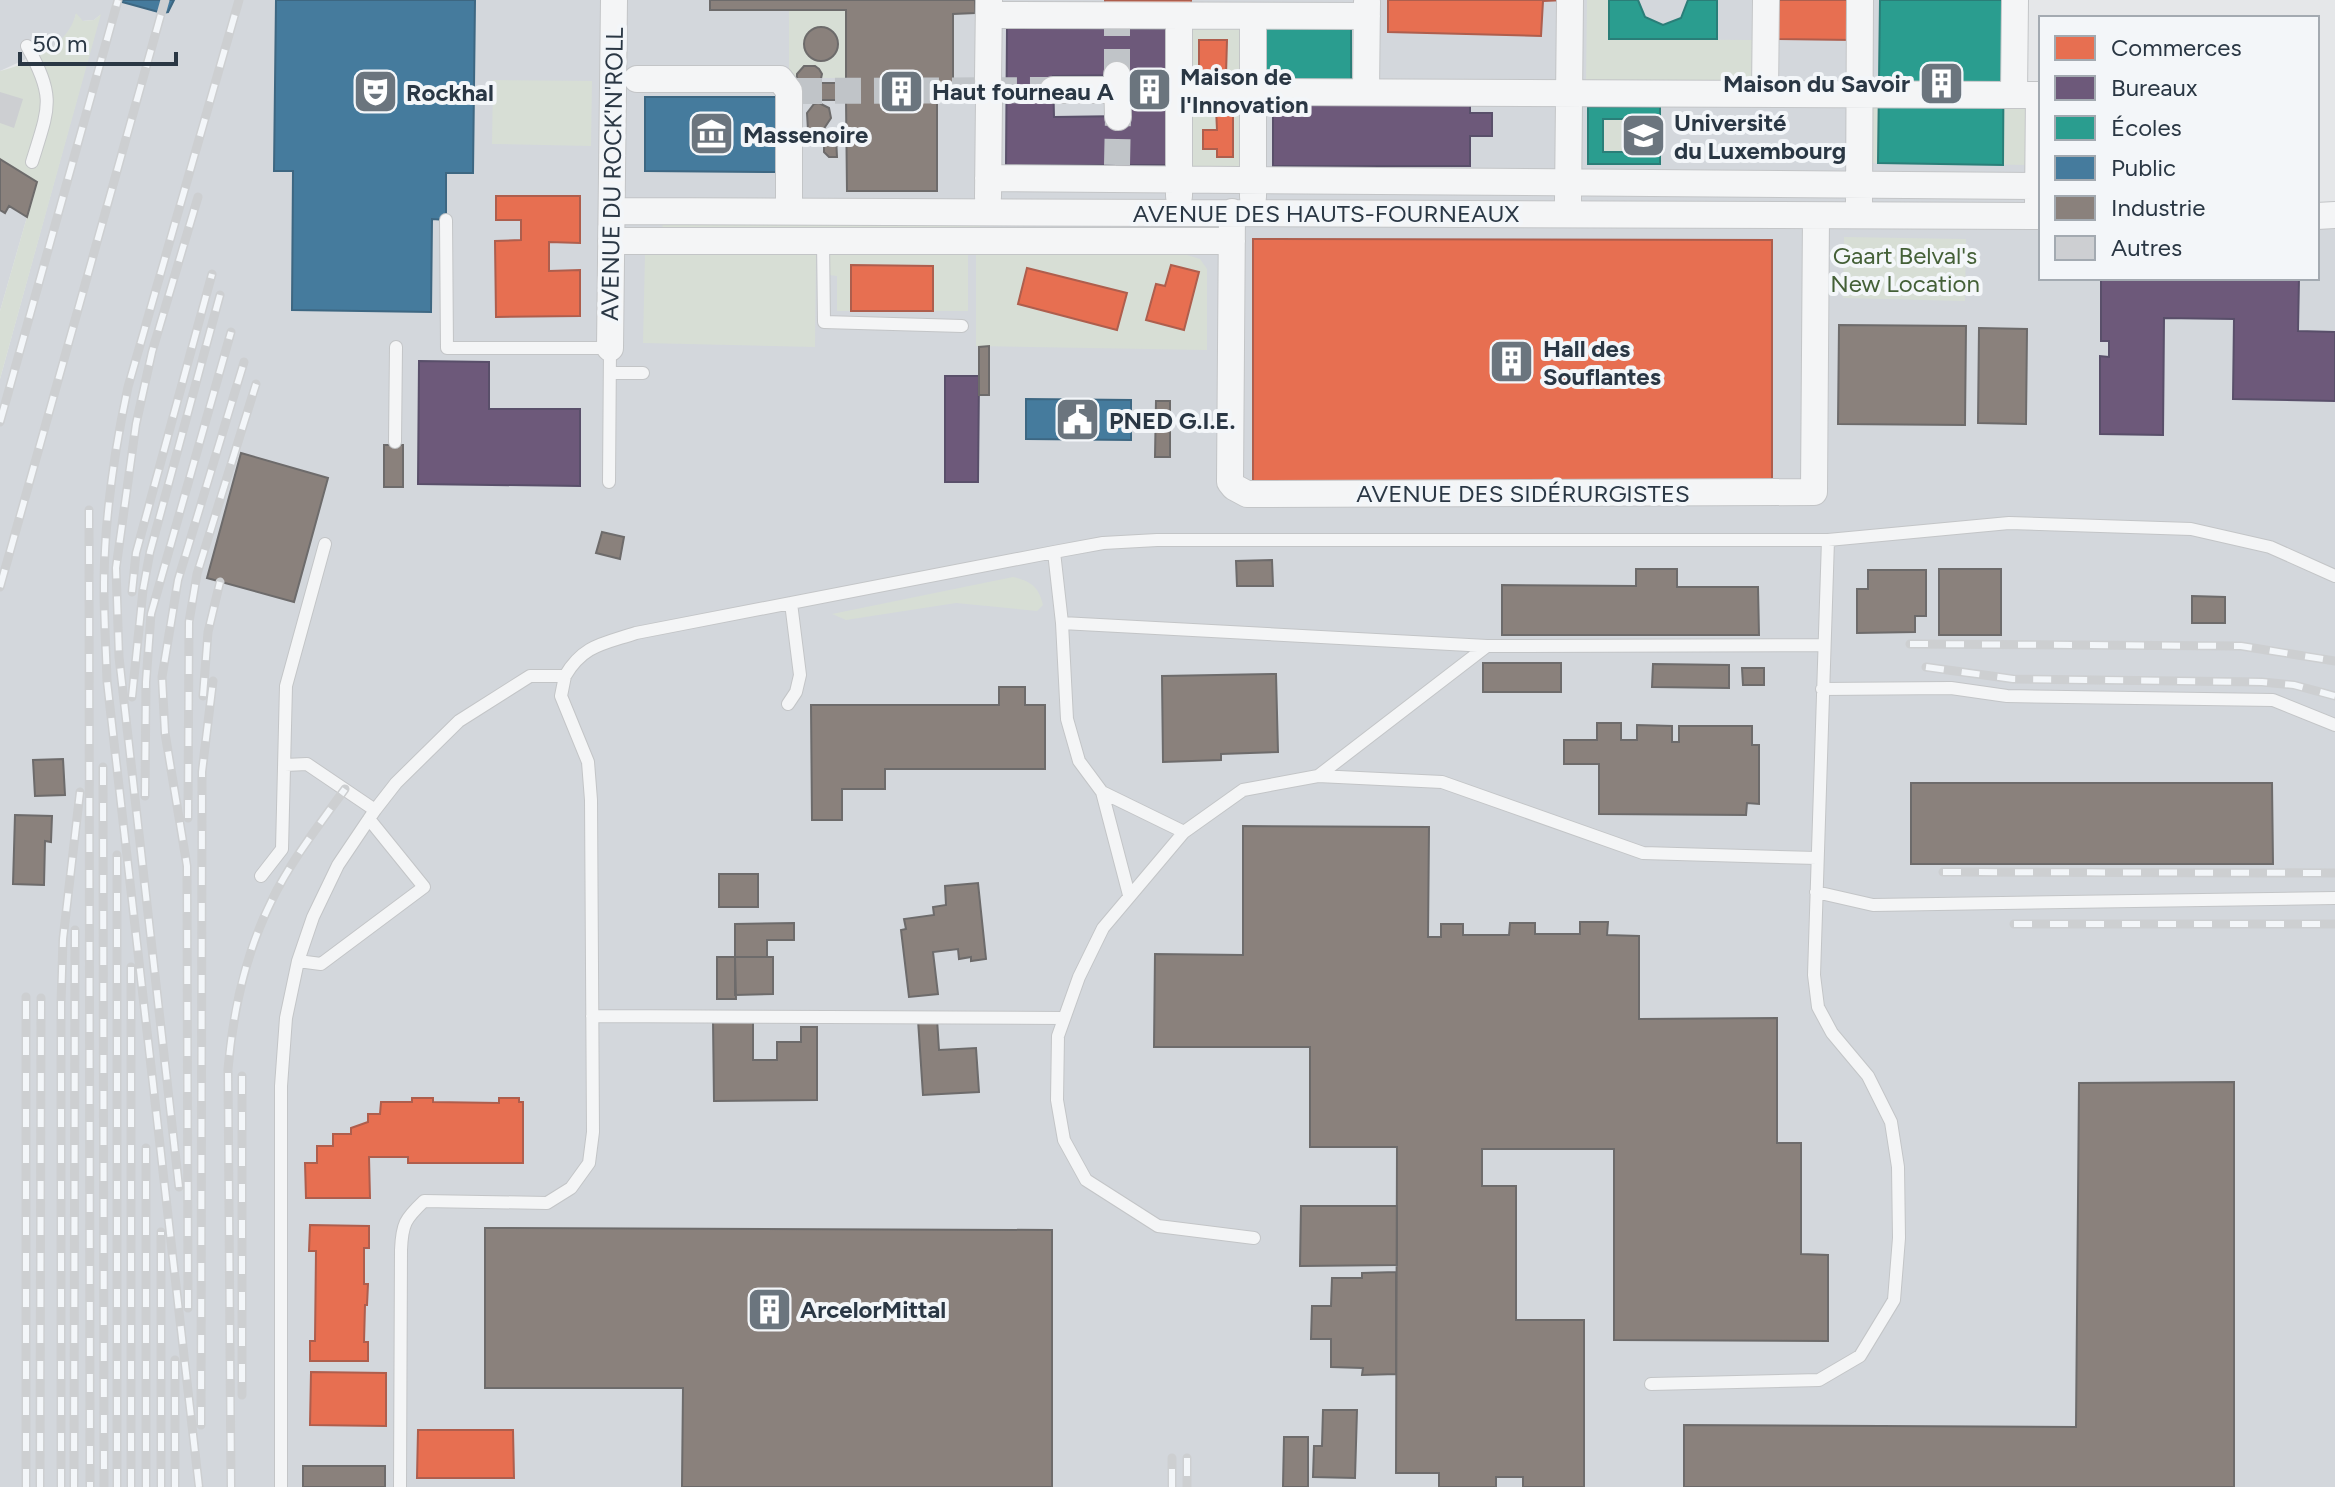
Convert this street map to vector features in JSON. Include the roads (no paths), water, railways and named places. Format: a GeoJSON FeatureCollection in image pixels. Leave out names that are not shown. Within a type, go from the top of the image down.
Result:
{"type":"FeatureCollection","features":[{"type":"Feature","properties":{"kind":"street","name":"AVENUE DU ROCK'N'ROLL"},"geometry":{"type":"LineString","coordinates":[[610,360],[614,0]]}},
{"type":"Feature","properties":{"kind":"street"},"geometry":{"type":"LineString","coordinates":[[1568,215],[1570,0]]}},
{"type":"Feature","properties":{"kind":"street"},"geometry":{"type":"LineString","coordinates":[[1765,93],[1766,0]]}},
{"type":"Feature","properties":{"kind":"street"},"geometry":{"type":"LineString","coordinates":[[1859,216],[1860,0]]}},
{"type":"Feature","properties":{"kind":"street"},"geometry":{"type":"LineString","coordinates":[[2014,95],[2015,0]]}},
{"type":"Feature","properties":{"kind":"street"},"geometry":{"type":"LineString","coordinates":[[988,212],[989,8],[1117,22],[1179,16],[1253,16],[1367,8],[1366,90]]}},
{"type":"Feature","properties":{"kind":"street"},"geometry":{"type":"LineString","coordinates":[[1179,16],[1179,212]]}},
{"type":"Feature","properties":{"kind":"street","name":"AVENUE DES SIDÉRURGISTES"},"geometry":{"type":"LineString","coordinates":[[1253,16],[1253,181],[1232,241],[1230,482],[1247,494],[1814,492],[1816,216]]}},
{"type":"Feature","properties":{"kind":"street"},"geometry":{"type":"LineString","coordinates":[[637,79],[780,79],[793,91],[789,211]]}},
{"type":"Feature","properties":{"kind":"street"},"geometry":{"type":"LineString","coordinates":[[1053,90],[1120,85],[1118,117]]}},
{"type":"Feature","properties":{"kind":"street"},"geometry":{"type":"LineString","coordinates":[[1177,92],[1366,90],[2039,95],[2039,201]]}},
{"type":"Feature","properties":{"kind":"street","name":"AVENUE DES HAUTS-FOURNEAUX"},"geometry":{"type":"LineString","coordinates":[[988,178],[1117,172],[1179,180],[2038,186]]}},
{"type":"Feature","properties":{"kind":"street","name":"AVENUE DES HAUTS-FOURNEAUX"},"geometry":{"type":"LineString","coordinates":[[612,211],[2039,216]]}},
{"type":"Feature","properties":{"kind":"street","name":"AVENUE DES HAUTS-FOURNEAUX"},"geometry":{"type":"LineString","coordinates":[[611,241],[1232,241]]}},
{"type":"Feature","properties":{"kind":"lane"},"geometry":{"type":"LineString","coordinates":[[27,46],[48,90],[48,109],[32,162]]}},
{"type":"Feature","properties":{"kind":"lane"},"geometry":{"type":"LineString","coordinates":[[446,220],[447,348],[610,360],[643,373]]}},
{"type":"Feature","properties":{"kind":"lane"},"geometry":{"type":"LineString","coordinates":[[823,241],[824,322],[962,326]]}},
{"type":"Feature","properties":{"kind":"lane"},"geometry":{"type":"LineString","coordinates":[[395,442],[396,347]]}},
{"type":"Feature","properties":{"kind":"lane"},"geometry":{"type":"LineString","coordinates":[[609,482],[610,360]]}},
{"type":"Feature","properties":{"kind":"lane"},"geometry":{"type":"LineString","coordinates":[[400,1487],[402,1230],[407,1217],[424,1201],[547,1203],[571,1188],[589,1163],[593,1132],[590,787],[588,762],[561,696],[565,676],[573,662],[586,651],[636,633],[1103,543],[1157,540],[1828,540],[2009,523],[2191,529],[2270,547],[2335,576]]}},
{"type":"Feature","properties":{"kind":"lane"},"geometry":{"type":"LineString","coordinates":[[1651,1384],[1819,1380],[1860,1356],[1894,1300],[1899,1238],[1898,1167],[1891,1122],[1868,1076],[1832,1033],[1818,1007],[1814,975],[1828,540]]}},
{"type":"Feature","properties":{"kind":"lane"},"geometry":{"type":"LineString","coordinates":[[261,876],[282,849],[286,686],[325,544]]}},
{"type":"Feature","properties":{"kind":"lane"},"geometry":{"type":"LineString","coordinates":[[1054,552],[1062,623],[1067,719],[1079,761],[1102,792],[1129,895]]}},
{"type":"Feature","properties":{"kind":"lane"},"geometry":{"type":"LineString","coordinates":[[788,704],[796,692],[800,675],[791,603]]}},
{"type":"Feature","properties":{"kind":"lane"},"geometry":{"type":"LineString","coordinates":[[1062,623],[1487,646],[1824,645]]}},
{"type":"Feature","properties":{"kind":"lane"},"geometry":{"type":"LineString","coordinates":[[1318,776],[1487,646]]}},
{"type":"Feature","properties":{"kind":"lane"},"geometry":{"type":"LineString","coordinates":[[281,1487],[281,1086],[286,1018],[298,961],[313,917],[338,865],[372,814],[396,783],[459,721],[530,676],[565,676]]}},
{"type":"Feature","properties":{"kind":"lane"},"geometry":{"type":"LineString","coordinates":[[1822,689],[1951,688],[2007,696],[2273,700],[2335,725]]}},
{"type":"Feature","properties":{"kind":"lane"},"geometry":{"type":"LineString","coordinates":[[285,765],[307,764],[372,814],[424,887],[321,964],[298,961]]}},
{"type":"Feature","properties":{"kind":"lane"},"geometry":{"type":"LineString","coordinates":[[1254,1238],[1158,1226],[1086,1180],[1064,1140],[1057,1100],[1058,1036],[1079,977],[1103,928],[1184,832],[1243,790],[1318,776],[1442,782],[1643,853],[1817,858]]}},
{"type":"Feature","properties":{"kind":"lane"},"geometry":{"type":"LineString","coordinates":[[1102,792],[1184,832]]}},
{"type":"Feature","properties":{"kind":"lane"},"geometry":{"type":"LineString","coordinates":[[1816,892],[1873,905],[2335,898]]}},
{"type":"Feature","properties":{"kind":"lane"},"geometry":{"type":"LineString","coordinates":[[592,1016],[1064,1018]]}},
{"type":"Feature","properties":{"kind":"tunnel"},"geometry":{"type":"LineString","coordinates":[[1117,28],[1117,75]]}},
{"type":"Feature","properties":{"kind":"tunnel"},"geometry":{"type":"LineString","coordinates":[[796,91],[1053,90]]}},
{"type":"Feature","properties":{"kind":"tunnel"},"geometry":{"type":"LineString","coordinates":[[1126,90],[1173,90]]}},
{"type":"Feature","properties":{"kind":"tunnel"},"geometry":{"type":"LineString","coordinates":[[1117,165],[1118,117]]}},
{"type":"Feature","properties":{"kind":"railway"},"geometry":{"type":"LineString","coordinates":[[0,422],[118,0]]}},
{"type":"Feature","properties":{"kind":"railway"},"geometry":{"type":"LineString","coordinates":[[0,587],[165,0]]}},
{"type":"Feature","properties":{"kind":"railway"},"geometry":{"type":"LineString","coordinates":[[199,1487],[107,681],[104,563],[111,487],[128,387],[239,0]]}},
{"type":"Feature","properties":{"kind":"railway"},"geometry":{"type":"LineString","coordinates":[[179,1187],[119,657],[116,568],[136,424],[152,352],[198,197]]}},
{"type":"Feature","properties":{"kind":"railway"},"geometry":{"type":"LineString","coordinates":[[132,592],[136,553],[212,274]]}},
{"type":"Feature","properties":{"kind":"railway"},"geometry":{"type":"LineString","coordinates":[[132,697],[150,552],[220,295]]}},
{"type":"Feature","properties":{"kind":"railway"},"geometry":{"type":"LineString","coordinates":[[145,796],[146,682],[151,614],[231,332]]}},
{"type":"Feature","properties":{"kind":"railway"},"geometry":{"type":"LineString","coordinates":[[188,1308],[187,866],[165,733],[162,677],[178,580],[244,362]]}},
{"type":"Feature","properties":{"kind":"railway"},"geometry":{"type":"LineString","coordinates":[[188,818],[189,622],[197,574],[256,384]]}},
{"type":"Feature","properties":{"kind":"railway"},"geometry":{"type":"LineString","coordinates":[[89,510],[90,1487]]}},
{"type":"Feature","properties":{"kind":"railway"},"geometry":{"type":"LineString","coordinates":[[203,696],[208,632],[220,582]]}},
{"type":"Feature","properties":{"kind":"railway"},"geometry":{"type":"LineString","coordinates":[[1910,644],[2241,646],[2335,661]]}},
{"type":"Feature","properties":{"kind":"railway"},"geometry":{"type":"LineString","coordinates":[[1926,667],[2013,679],[2262,682],[2294,685],[2335,696]]}},
{"type":"Feature","properties":{"kind":"railway"},"geometry":{"type":"LineString","coordinates":[[201,1425],[202,772],[213,681]]}},
{"type":"Feature","properties":{"kind":"railway"},"geometry":{"type":"LineString","coordinates":[[103,767],[104,1487]]}},
{"type":"Feature","properties":{"kind":"railway"},"geometry":{"type":"LineString","coordinates":[[231,1487],[228,1069],[233,1026],[247,963],[271,902],[296,858],[345,789]]}},
{"type":"Feature","properties":{"kind":"railway"},"geometry":{"type":"LineString","coordinates":[[61,1487],[61,1003],[63,939],[80,792]]}},
{"type":"Feature","properties":{"kind":"railway"},"geometry":{"type":"LineString","coordinates":[[117,855],[117,1487]]}},
{"type":"Feature","properties":{"kind":"railway"},"geometry":{"type":"LineString","coordinates":[[1943,872],[2335,873]]}},
{"type":"Feature","properties":{"kind":"railway"},"geometry":{"type":"LineString","coordinates":[[2014,924],[2335,924]]}},
{"type":"Feature","properties":{"kind":"railway"},"geometry":{"type":"LineString","coordinates":[[74,1487],[75,930]]}},
{"type":"Feature","properties":{"kind":"railway"},"geometry":{"type":"LineString","coordinates":[[131,967],[131,1487]]}},
{"type":"Feature","properties":{"kind":"railway"},"geometry":{"type":"LineString","coordinates":[[26,997],[26,1487]]}},
{"type":"Feature","properties":{"kind":"railway"},"geometry":{"type":"LineString","coordinates":[[40,1487],[41,998]]}},
{"type":"Feature","properties":{"kind":"railway"},"geometry":{"type":"LineString","coordinates":[[242,1076],[242,1395]]}},
{"type":"Feature","properties":{"kind":"railway"},"geometry":{"type":"LineString","coordinates":[[146,1148],[146,1487]]}},
{"type":"Feature","properties":{"kind":"railway"},"geometry":{"type":"LineString","coordinates":[[161,1232],[161,1487]]}},
{"type":"Feature","properties":{"kind":"railway"},"geometry":{"type":"LineString","coordinates":[[175,1360],[175,1487]]}},
{"type":"Feature","properties":{"kind":"railway"},"geometry":{"type":"LineString","coordinates":[[1172,1458],[1172,1487]]}},
{"type":"Feature","properties":{"kind":"railway"},"geometry":{"type":"LineString","coordinates":[[1187,1458],[1187,1487]]}},
{"type":"Feature","properties":{"kind":"place","name":"Maison du Savoir"},"geometry":{"type":"Point","coordinates":[1941,83]}},
{"type":"Feature","properties":{"kind":"place","name":"Maison de l'Innovation"},"geometry":{"type":"Point","coordinates":[1149,90]}},
{"type":"Feature","properties":{"kind":"place","name":"Haut fourneau A"},"geometry":{"type":"Point","coordinates":[901,91]}},
{"type":"Feature","properties":{"kind":"place","name":"Rockhal"},"geometry":{"type":"Point","coordinates":[375,92]}},
{"type":"Feature","properties":{"kind":"place","name":"Massenoire"},"geometry":{"type":"Point","coordinates":[712,134]}},
{"type":"Feature","properties":{"kind":"place","name":"Université du Luxembourg"},"geometry":{"type":"Point","coordinates":[1643,136]}},
{"type":"Feature","properties":{"kind":"place","name":"Hall des Souflantes"},"geometry":{"type":"Point","coordinates":[1512,362]}},
{"type":"Feature","properties":{"kind":"place","name":"PNED G.I.E."},"geometry":{"type":"Point","coordinates":[1078,420]}},
{"type":"Feature","properties":{"kind":"place","name":"ArcelorMittal"},"geometry":{"type":"Point","coordinates":[769,1309]}},
{"type":"Feature","properties":{"kind":"park label","name":"Gaart Belval's New Location"},"geometry":{"type":"Point","coordinates":[1905,269]}}]}
